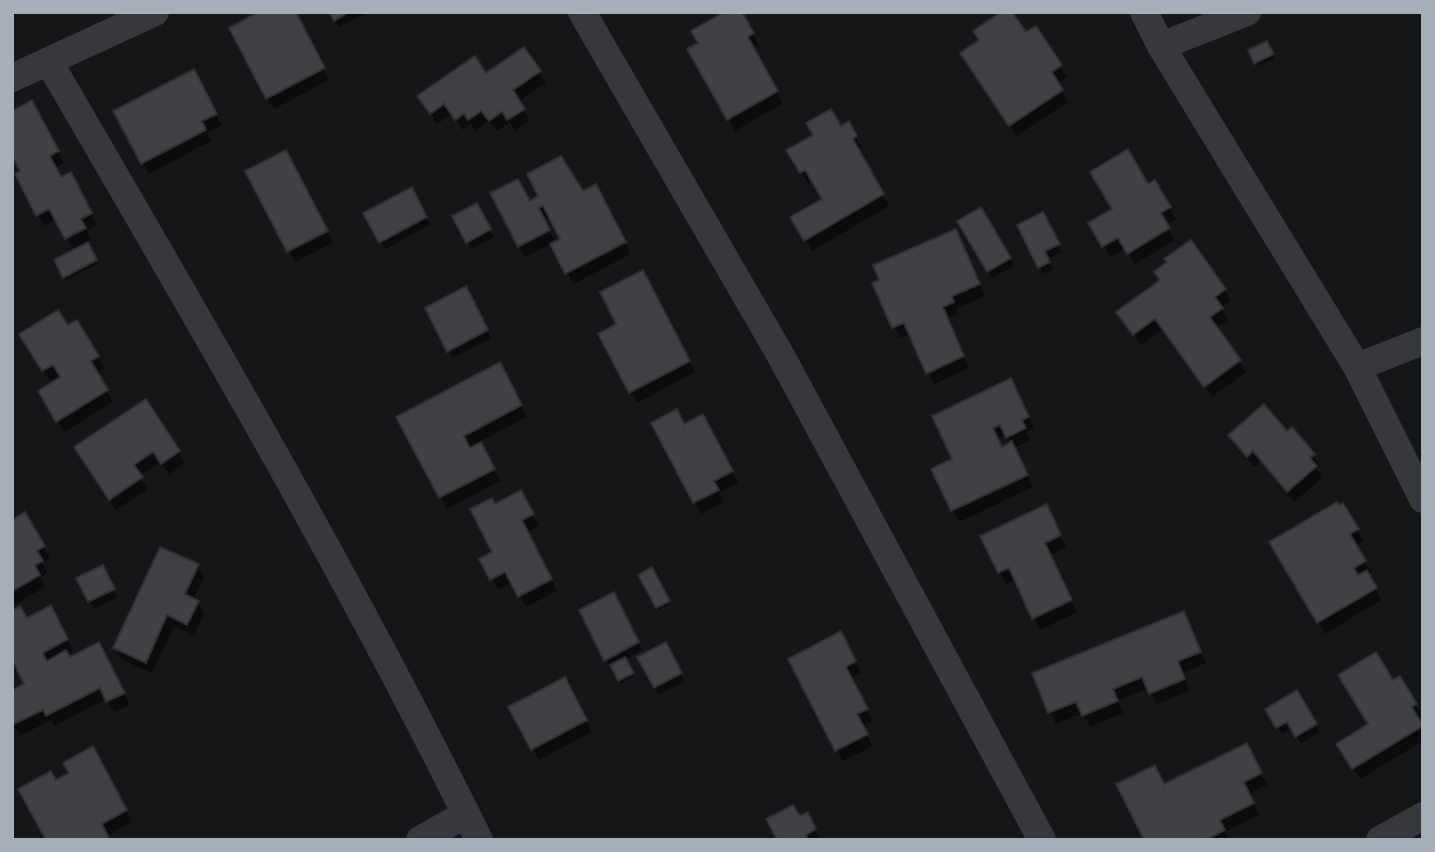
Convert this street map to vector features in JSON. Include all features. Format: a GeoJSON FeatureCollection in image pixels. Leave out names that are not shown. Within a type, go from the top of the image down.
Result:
{"type":"FeatureCollection","features":[{"type":"Feature","properties":{"kind":"street"},"geometry":{"type":"LineString","coordinates":[[12,78],[155,12]]}},
{"type":"Feature","properties":{"kind":"street"},"geometry":{"type":"LineString","coordinates":[[582,12],[781,356],[1042,840]]}},
{"type":"Feature","properties":{"kind":"street"},"geometry":{"type":"LineString","coordinates":[[1144,12],[1161,46],[1357,367],[1423,499]]}},
{"type":"Feature","properties":{"kind":"street"},"geometry":{"type":"LineString","coordinates":[[1161,46],[1247,12]]}},
{"type":"Feature","properties":{"kind":"street"},"geometry":{"type":"LineString","coordinates":[[49,62],[248,406],[362,612],[479,840]]}},
{"type":"Feature","properties":{"kind":"street"},"geometry":{"type":"LineString","coordinates":[[1357,367],[1423,341]]}},
{"type":"Feature","properties":{"kind":"street"},"geometry":{"type":"LineString","coordinates":[[420,840],[466,814]]}},
{"type":"Feature","properties":{"kind":"street"},"geometry":{"type":"LineString","coordinates":[[1380,840],[1423,816]]}},
{"type":"Feature","properties":{"kind":"building"},"geometry":{"type":"Polygon","coordinates":[[[258,12],[296,12],[325,68],[266,99],[229,28],[258,12]]]}},
{"type":"Feature","properties":{"kind":"building"},"geometry":{"type":"Polygon","coordinates":[[[329,12],[350,12],[334,21],[329,12]]]}},
{"type":"Feature","properties":{"kind":"building"},"geometry":{"type":"Polygon","coordinates":[[[724,12],[742,12],[754,33],[748,37],[778,91],[727,120],[687,49],[698,43],[691,31],[724,12]]]}},
{"type":"Feature","properties":{"kind":"building"},"geometry":{"type":"Polygon","coordinates":[[[1001,12],[1012,12],[1026,32],[1036,26],[1062,65],[1052,72],[1063,90],[1009,126],[960,53],[979,40],[973,31],[1001,12]]]}},
{"type":"Feature","properties":{"kind":"building"},"geometry":{"type":"Polygon","coordinates":[[[1267,41],[1274,54],[1254,64],[1248,50],[1267,41]]]}},
{"type":"Feature","properties":{"kind":"building"},"geometry":{"type":"Polygon","coordinates":[[[524,47],[541,71],[513,90],[525,109],[507,120],[502,112],[489,121],[481,111],[468,120],[464,114],[455,120],[444,104],[430,114],[417,96],[475,56],[486,73],[524,47]]]}},
{"type":"Feature","properties":{"kind":"building"},"geometry":{"type":"Polygon","coordinates":[[[194,69],[217,114],[202,121],[206,130],[141,164],[113,111],[194,69]]]}},
{"type":"Feature","properties":{"kind":"building"},"geometry":{"type":"Polygon","coordinates":[[[32,100],[59,151],[50,156],[61,177],[71,172],[92,213],[81,219],[86,228],[65,239],[49,209],[36,216],[15,174],[20,171],[12,156],[12,111],[32,100]]]}},
{"type":"Feature","properties":{"kind":"building"},"geometry":{"type":"Polygon","coordinates":[[[831,109],[841,126],[849,121],[857,136],[853,139],[884,194],[804,241],[790,217],[822,199],[805,170],[800,173],[786,150],[813,135],[806,123],[831,109]]]}},
{"type":"Feature","properties":{"kind":"building"},"geometry":{"type":"Polygon","coordinates":[[[1128,149],[1148,184],[1155,180],[1171,207],[1161,213],[1170,228],[1127,254],[1118,238],[1102,247],[1088,223],[1112,209],[1090,172],[1128,149]]]}},
{"type":"Feature","properties":{"kind":"building"},"geometry":{"type":"Polygon","coordinates":[[[286,150],[328,231],[287,252],[245,171],[286,150]]]}},
{"type":"Feature","properties":{"kind":"building"},"geometry":{"type":"Polygon","coordinates":[[[561,156],[583,191],[596,184],[626,242],[565,274],[550,244],[560,239],[543,206],[539,208],[550,230],[518,247],[490,193],[518,179],[530,201],[538,196],[527,174],[561,156]]]}},
{"type":"Feature","properties":{"kind":"building"},"geometry":{"type":"Polygon","coordinates":[[[412,187],[427,217],[379,243],[363,213],[412,187]]]}},
{"type":"Feature","properties":{"kind":"building"},"geometry":{"type":"Polygon","coordinates":[[[477,203],[491,229],[466,243],[452,216],[477,203]]]}},
{"type":"Feature","properties":{"kind":"building"},"geometry":{"type":"Polygon","coordinates":[[[981,207],[1011,258],[987,272],[957,221],[981,207]]]}},
{"type":"Feature","properties":{"kind":"building"},"geometry":{"type":"Polygon","coordinates":[[[1043,212],[1060,244],[1045,251],[1050,262],[1038,268],[1017,225],[1043,212]]]}},
{"type":"Feature","properties":{"kind":"building"},"geometry":{"type":"Polygon","coordinates":[[[956,229],[980,284],[952,296],[954,302],[943,307],[964,356],[926,374],[904,323],[892,328],[872,283],[879,280],[873,265],[956,229]]]}},
{"type":"Feature","properties":{"kind":"building"},"geometry":{"type":"Polygon","coordinates":[[[1191,240],[1226,289],[1215,297],[1223,308],[1210,317],[1241,360],[1204,387],[1155,319],[1133,335],[1116,312],[1160,280],[1154,272],[1167,262],[1164,259],[1191,240]]]}},
{"type":"Feature","properties":{"kind":"building"},"geometry":{"type":"Polygon","coordinates":[[[88,242],[97,260],[63,278],[54,260],[88,242]]]}},
{"type":"Feature","properties":{"kind":"building"},"geometry":{"type":"Polygon","coordinates":[[[643,270],[690,361],[629,393],[598,334],[616,324],[600,292],[643,270]]]}},
{"type":"Feature","properties":{"kind":"building"},"geometry":{"type":"Polygon","coordinates":[[[466,286],[488,330],[447,352],[425,308],[466,286]]]}},
{"type":"Feature","properties":{"kind":"building"},"geometry":{"type":"Polygon","coordinates":[[[58,310],[68,325],[77,320],[99,356],[91,361],[108,390],[56,422],[38,391],[60,377],[53,365],[42,371],[19,334],[58,310]]]}},
{"type":"Feature","properties":{"kind":"building"},"geometry":{"type":"Polygon","coordinates":[[[500,362],[522,405],[464,436],[470,448],[481,442],[495,469],[439,498],[396,417],[500,362]]]}},
{"type":"Feature","properties":{"kind":"building"},"geometry":{"type":"Polygon","coordinates":[[[1011,378],[1029,417],[1022,420],[1026,428],[1006,438],[1000,425],[993,428],[1002,447],[1012,441],[1028,475],[951,511],[931,469],[952,459],[932,416],[1011,378]]]}},
{"type":"Feature","properties":{"kind":"building"},"geometry":{"type":"Polygon","coordinates":[[[146,399],[180,451],[161,464],[153,452],[134,465],[143,477],[109,500],[74,447],[146,399]]]}},
{"type":"Feature","properties":{"kind":"building"},"geometry":{"type":"Polygon","coordinates":[[[1264,404],[1287,431],[1292,427],[1315,454],[1310,458],[1317,466],[1287,492],[1253,451],[1247,457],[1228,435],[1264,404]]]}},
{"type":"Feature","properties":{"kind":"building"},"geometry":{"type":"Polygon","coordinates":[[[677,409],[684,424],[703,414],[733,471],[714,481],[719,490],[693,503],[651,423],[677,409]]]}},
{"type":"Feature","properties":{"kind":"building"},"geometry":{"type":"Polygon","coordinates":[[[521,490],[534,514],[522,520],[552,579],[518,597],[505,572],[490,580],[479,559],[492,552],[470,509],[492,498],[495,504],[521,490]]]}},
{"type":"Feature","properties":{"kind":"building"},"geometry":{"type":"Polygon","coordinates":[[[1337,502],[1339,505],[1343,503],[1359,529],[1350,534],[1366,561],[1354,568],[1358,575],[1367,570],[1377,588],[1317,623],[1269,542],[1337,502]]]}},
{"type":"Feature","properties":{"kind":"building"},"geometry":{"type":"Polygon","coordinates":[[[1047,504],[1061,535],[1045,543],[1072,600],[1032,619],[1009,568],[998,573],[980,536],[1047,504]]]}},
{"type":"Feature","properties":{"kind":"building"},"geometry":{"type":"Polygon","coordinates":[[[25,512],[45,546],[37,551],[43,561],[35,565],[40,575],[12,591],[12,520],[25,512]]]}},
{"type":"Feature","properties":{"kind":"building"},"geometry":{"type":"Polygon","coordinates":[[[160,547],[199,564],[185,594],[199,601],[187,625],[167,615],[146,663],[113,648],[160,547]]]}},
{"type":"Feature","properties":{"kind":"building"},"geometry":{"type":"Polygon","coordinates":[[[103,565],[115,589],[88,602],[76,578],[103,565]]]}},
{"type":"Feature","properties":{"kind":"building"},"geometry":{"type":"Polygon","coordinates":[[[652,567],[670,601],[656,608],[638,575],[652,567]]]}},
{"type":"Feature","properties":{"kind":"building"},"geometry":{"type":"Polygon","coordinates":[[[614,592],[639,642],[604,661],[579,610],[614,592]]]}},
{"type":"Feature","properties":{"kind":"building"},"geometry":{"type":"Polygon","coordinates":[[[51,605],[68,639],[43,653],[47,661],[66,650],[70,657],[99,642],[125,693],[106,702],[100,688],[46,716],[43,710],[12,725],[12,690],[24,684],[12,660],[12,610],[20,606],[27,618],[51,605]]]}},
{"type":"Feature","properties":{"kind":"building"},"geometry":{"type":"Polygon","coordinates":[[[1184,611],[1201,652],[1178,661],[1185,679],[1149,694],[1142,677],[1113,689],[1118,701],[1082,716],[1076,702],[1048,713],[1032,673],[1184,611]]]}},
{"type":"Feature","properties":{"kind":"building"},"geometry":{"type":"Polygon","coordinates":[[[841,631],[856,661],[846,667],[868,709],[857,714],[868,734],[835,751],[788,659],[841,631]]]}},
{"type":"Feature","properties":{"kind":"building"},"geometry":{"type":"Polygon","coordinates":[[[666,642],[682,673],[654,688],[637,657],[666,642]]]}},
{"type":"Feature","properties":{"kind":"building"},"geometry":{"type":"Polygon","coordinates":[[[1376,652],[1393,680],[1400,676],[1417,704],[1412,707],[1423,726],[1352,769],[1336,744],[1368,724],[1338,675],[1376,652]]]}},
{"type":"Feature","properties":{"kind":"building"},"geometry":{"type":"Polygon","coordinates":[[[625,657],[634,673],[618,681],[610,665],[625,657]]]}},
{"type":"Feature","properties":{"kind":"building"},"geometry":{"type":"Polygon","coordinates":[[[565,677],[587,720],[531,750],[508,707],[565,677]]]}},
{"type":"Feature","properties":{"kind":"building"},"geometry":{"type":"Polygon","coordinates":[[[1297,690],[1317,724],[1295,737],[1287,722],[1276,728],[1265,709],[1297,690]]]}},
{"type":"Feature","properties":{"kind":"building"},"geometry":{"type":"Polygon","coordinates":[[[1247,743],[1262,773],[1244,782],[1254,803],[1220,820],[1225,830],[1206,840],[1144,840],[1116,784],[1155,765],[1164,784],[1247,743]]]}},
{"type":"Feature","properties":{"kind":"building"},"geometry":{"type":"Polygon","coordinates":[[[93,746],[127,810],[102,824],[110,840],[46,840],[18,789],[51,771],[56,780],[69,773],[63,763],[93,746]]]}},
{"type":"Feature","properties":{"kind":"building"},"geometry":{"type":"Polygon","coordinates":[[[793,805],[800,816],[808,812],[816,829],[806,835],[809,840],[777,840],[766,819],[793,805]]]}}]}
